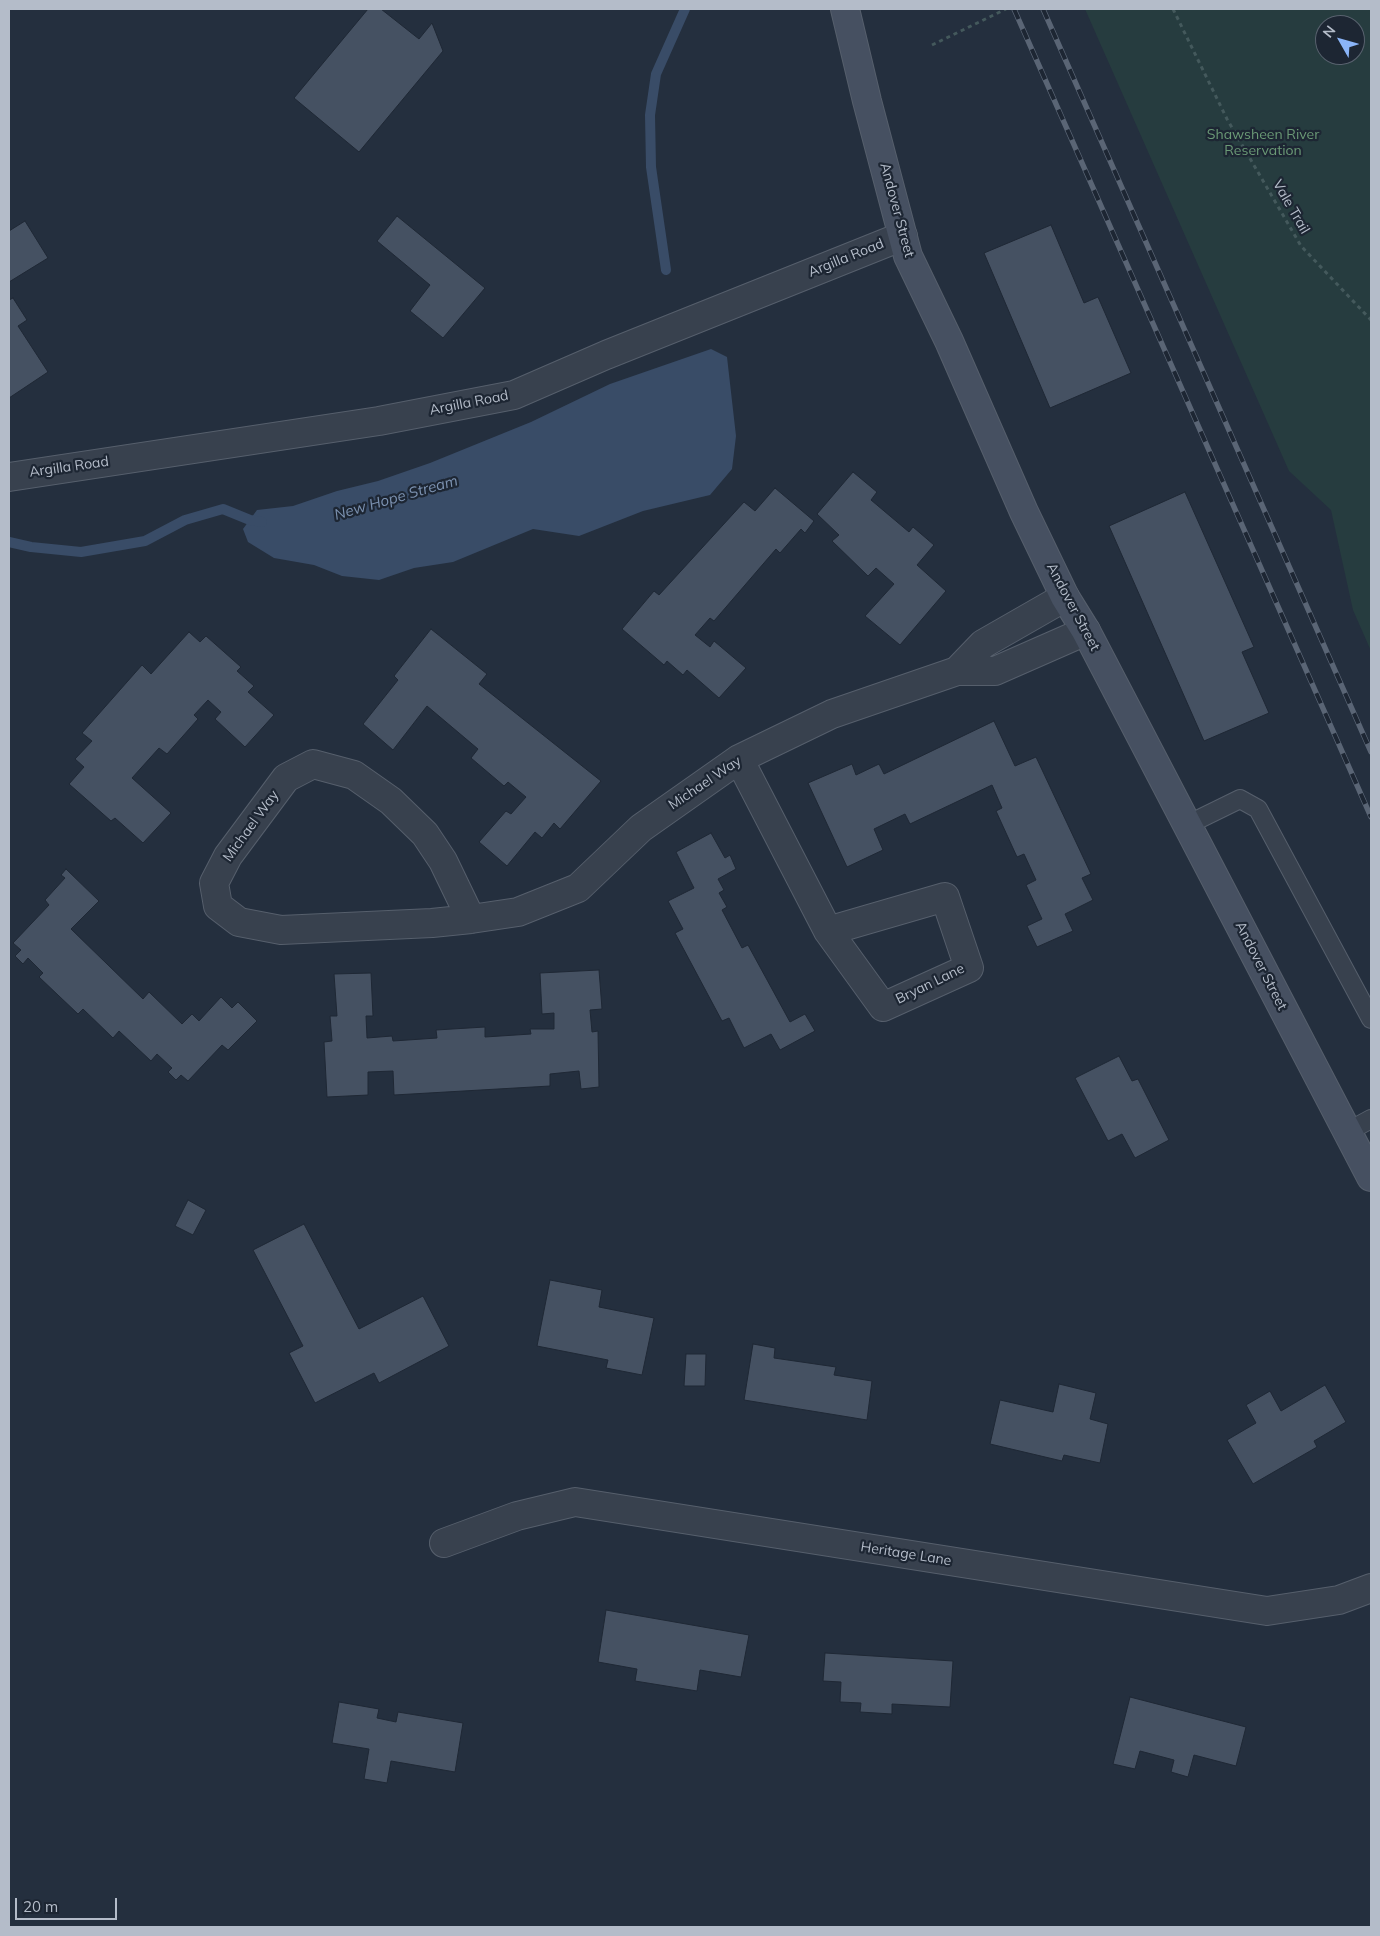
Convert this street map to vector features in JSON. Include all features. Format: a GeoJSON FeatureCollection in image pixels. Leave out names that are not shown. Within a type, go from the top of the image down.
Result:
{"type":"FeatureCollection","features":[{"type":"Feature","properties":{"kind":"main road","name":"Andover Street"},"geometry":{"type":"LineString","coordinates":[[845,9],[866,100],[908,256],[949,341],[1024,512],[1065,597],[1086,631],[1371,1177]]}},
{"type":"Feature","properties":{"kind":"street","name":"Argilla Road"},"geometry":{"type":"LineString","coordinates":[[9,477],[379,421],[514,395],[606,355],[903,236]]}},
{"type":"Feature","properties":{"kind":"street","name":"Michael Way"},"geometry":{"type":"LineString","coordinates":[[957,670],[982,644],[1065,597]]}},
{"type":"Feature","properties":{"kind":"street","name":"Michael Way"},"geometry":{"type":"LineString","coordinates":[[471,919],[443,861],[426,834],[391,801],[354,775],[314,764],[286,778],[228,856],[214,883],[218,906],[239,922],[281,930],[432,923],[471,919],[518,912],[578,888],[641,828],[739,759],[832,714],[957,670],[995,671],[1086,631]]}},
{"type":"Feature","properties":{"kind":"street","name":"Bryan Lane"},"geometry":{"type":"LineString","coordinates":[[739,759],[828,931],[883,1007],[969,968],[945,897],[828,931]]}},
{"type":"Feature","properties":{"kind":"street","name":"Heritage Lane"},"geometry":{"type":"LineString","coordinates":[[444,1543],[517,1516],[575,1502],[1266,1611],[1339,1600],[1371,1588]]}},
{"type":"Feature","properties":{"kind":"lane"},"geometry":{"type":"LineString","coordinates":[[1187,825],[1240,799],[1258,809],[1371,1019]]}},
{"type":"Feature","properties":{"kind":"lane"},"geometry":{"type":"LineString","coordinates":[[1347,1132],[1371,1119]]}},
{"type":"Feature","properties":{"kind":"path"},"geometry":{"type":"LineString","coordinates":[[932,45],[1006,9]]}},
{"type":"Feature","properties":{"kind":"path","name":"Vale Trail"},"geometry":{"type":"LineString","coordinates":[[1173,9],[1227,119],[1301,246],[1371,320]]}},
{"type":"Feature","properties":{"kind":"green space","name":"Shawsheen River Reservation"},"geometry":{"type":"Polygon","coordinates":[[[1085,9],[1371,9],[1371,651],[1353,610],[1331,510],[1289,471],[1085,9]]]}},
{"type":"Feature","properties":{"kind":"water"},"geometry":{"type":"Polygon","coordinates":[[[711,349],[727,357],[736,436],[732,469],[710,495],[643,511],[579,536],[533,529],[453,562],[414,568],[379,580],[342,576],[314,565],[274,558],[248,542],[243,529],[257,510],[293,506],[337,491],[378,481],[430,463],[531,422],[610,384],[711,349]]]}},
{"type":"Feature","properties":{"kind":"building"},"geometry":{"type":"Polygon","coordinates":[[[368,9],[381,9],[419,39],[432,23],[443,51],[359,152],[294,98],[368,9]]]}},
{"type":"Feature","properties":{"kind":"building"},"geometry":{"type":"Polygon","coordinates":[[[397,216],[485,288],[443,338],[410,311],[430,285],[377,241],[397,216]]]}},
{"type":"Feature","properties":{"kind":"building"},"geometry":{"type":"Polygon","coordinates":[[[25,221],[48,258],[9,282],[9,231],[25,221]]]}},
{"type":"Feature","properties":{"kind":"building"},"geometry":{"type":"Polygon","coordinates":[[[1051,225],[1084,303],[1098,297],[1131,373],[1050,408],[984,253],[1051,225]]]}},
{"type":"Feature","properties":{"kind":"building"},"geometry":{"type":"Polygon","coordinates":[[[13,298],[27,320],[18,326],[48,372],[9,398],[9,300],[13,298]]]}},
{"type":"Feature","properties":{"kind":"building"},"geometry":{"type":"Polygon","coordinates":[[[853,472],[877,492],[871,500],[909,532],[913,527],[934,545],[917,565],[946,591],[900,645],[865,616],[894,584],[876,568],[868,576],[832,541],[839,535],[817,514],[853,472]]]}},
{"type":"Feature","properties":{"kind":"building"},"geometry":{"type":"Polygon","coordinates":[[[775,488],[814,521],[805,533],[801,529],[780,553],[776,549],[714,621],[710,618],[695,635],[710,647],[714,641],[746,668],[719,698],[687,670],[683,675],[667,661],[664,665],[622,629],[654,591],[659,595],[744,502],[755,511],[775,488]]]}},
{"type":"Feature","properties":{"kind":"building"},"geometry":{"type":"Polygon","coordinates":[[[1185,492],[1254,647],[1242,652],[1269,713],[1204,741],[1109,526],[1185,492]]]}},
{"type":"Feature","properties":{"kind":"building"},"geometry":{"type":"Polygon","coordinates":[[[431,629],[487,674],[479,684],[601,781],[560,829],[554,823],[542,838],[535,832],[507,866],[479,842],[506,811],[511,814],[526,797],[508,782],[504,786],[471,758],[478,749],[427,706],[393,750],[363,724],[398,680],[394,676],[431,629]]]}},
{"type":"Feature","properties":{"kind":"building"},"geometry":{"type":"Polygon","coordinates":[[[189,632],[200,642],[206,636],[241,667],[237,671],[254,686],[248,692],[274,715],[245,747],[215,719],[221,712],[208,700],[194,715],[198,719],[167,754],[159,748],[132,778],[171,813],[143,843],[115,818],[111,821],[69,784],[84,767],[75,759],[92,741],[82,733],[142,665],[151,674],[189,632]]]}},
{"type":"Feature","properties":{"kind":"building"},"geometry":{"type":"Polygon","coordinates":[[[994,721],[1015,766],[1036,757],[1091,874],[1082,878],[1093,900],[1065,914],[1073,931],[1037,947],[1027,926],[1042,919],[1026,885],[1036,880],[1024,854],[1017,857],[996,811],[1002,808],[992,785],[910,824],[905,814],[874,829],[883,850],[847,867],[808,783],[852,764],[856,775],[879,764],[884,774],[994,721]]]}},
{"type":"Feature","properties":{"kind":"building"},"geometry":{"type":"Polygon","coordinates":[[[711,833],[725,858],[730,855],[736,869],[718,879],[724,890],[719,893],[727,907],[722,910],[742,948],[748,945],[790,1022],[805,1014],[815,1031],[780,1050],[771,1034],[744,1048],[729,1018],[722,1021],[675,933],[683,929],[668,901],[694,888],[676,852],[711,833]]]}},
{"type":"Feature","properties":{"kind":"building"},"geometry":{"type":"Polygon","coordinates":[[[66,869],[99,901],[71,929],[143,999],[149,992],[182,1024],[192,1014],[199,1021],[221,997],[232,1008],[238,1002],[257,1021],[228,1050],[222,1045],[188,1081],[181,1075],[176,1080],[168,1072],[172,1068],[157,1054],[151,1061],[119,1031],[113,1038],[83,1009],[78,1014],[39,977],[43,973],[28,958],[23,964],[15,956],[21,950],[13,943],[49,905],[45,900],[65,878],[61,875],[66,869]]]}},
{"type":"Feature","properties":{"kind":"building"},"geometry":{"type":"Polygon","coordinates":[[[599,970],[602,1009],[590,1010],[592,1032],[598,1031],[599,1087],[581,1089],[579,1071],[550,1074],[550,1086],[394,1095],[393,1071],[368,1072],[368,1095],[327,1097],[324,1042],[332,1041],[330,1016],[337,1016],[334,974],[371,973],[373,1016],[366,1016],[367,1038],[392,1036],[393,1041],[437,1038],[436,1030],[485,1027],[485,1037],[531,1034],[530,1029],[554,1029],[554,1013],[542,1014],[540,973],[599,970]]]}},
{"type":"Feature","properties":{"kind":"building"},"geometry":{"type":"Polygon","coordinates":[[[1119,1056],[1132,1081],[1138,1079],[1169,1140],[1135,1158],[1122,1134],[1108,1141],[1075,1078],[1119,1056]]]}},
{"type":"Feature","properties":{"kind":"building"},"geometry":{"type":"Polygon","coordinates":[[[188,1200],[206,1210],[193,1235],[175,1226],[188,1200]]]}},
{"type":"Feature","properties":{"kind":"building"},"geometry":{"type":"Polygon","coordinates":[[[304,1224],[359,1329],[423,1296],[449,1346],[379,1383],[374,1373],[315,1403],[289,1353],[303,1346],[253,1250],[304,1224]]]}},
{"type":"Feature","properties":{"kind":"building"},"geometry":{"type":"Polygon","coordinates":[[[550,1280],[602,1290],[599,1307],[654,1318],[642,1375],[606,1368],[608,1360],[537,1346],[550,1280]]]}},
{"type":"Feature","properties":{"kind":"building"},"geometry":{"type":"Polygon","coordinates":[[[753,1344],[775,1348],[774,1358],[836,1367],[834,1375],[872,1381],[867,1420],[744,1400],[753,1344]]]}},
{"type":"Feature","properties":{"kind":"building"},"geometry":{"type":"Polygon","coordinates":[[[686,1354],[706,1354],[705,1386],[684,1386],[686,1354]]]}},
{"type":"Feature","properties":{"kind":"building"},"geometry":{"type":"Polygon","coordinates":[[[1059,1384],[1096,1393],[1090,1419],[1108,1424],[1100,1463],[1064,1455],[1062,1461],[990,1444],[1000,1400],[1053,1412],[1059,1384]]]}},
{"type":"Feature","properties":{"kind":"building"},"geometry":{"type":"Polygon","coordinates":[[[1325,1385],[1346,1422],[1314,1441],[1317,1447],[1253,1484],[1227,1440],[1256,1423],[1246,1405],[1270,1391],[1281,1411],[1325,1385]]]}},
{"type":"Feature","properties":{"kind":"building"},"geometry":{"type":"Polygon","coordinates":[[[606,1610],[749,1635],[741,1677],[700,1670],[697,1691],[635,1681],[637,1669],[598,1662],[606,1610]]]}},
{"type":"Feature","properties":{"kind":"building"},"geometry":{"type":"Polygon","coordinates":[[[825,1653],[953,1661],[950,1707],[892,1704],[892,1714],[860,1712],[861,1703],[840,1702],[841,1682],[823,1681],[825,1653]]]}},
{"type":"Feature","properties":{"kind":"building"},"geometry":{"type":"Polygon","coordinates":[[[1130,1697],[1246,1727],[1236,1766],[1194,1755],[1188,1777],[1171,1772],[1174,1760],[1140,1751],[1135,1769],[1113,1764],[1130,1697]]]}},
{"type":"Feature","properties":{"kind":"building"},"geometry":{"type":"Polygon","coordinates":[[[339,1702],[379,1709],[377,1718],[396,1722],[398,1712],[463,1723],[455,1772],[391,1761],[387,1783],[364,1779],[369,1749],[332,1743],[339,1702]]]}},
{"type":"Feature","properties":{"kind":"waterway","name":"New Hope Stream"},"geometry":{"type":"LineString","coordinates":[[666,270],[651,167],[650,115],[656,74],[685,9]]}},
{"type":"Feature","properties":{"kind":"waterway","name":"New Hope Stream"},"geometry":{"type":"LineString","coordinates":[[9,542],[31,547],[81,552],[145,541],[185,520],[223,509],[250,520],[262,522]]}},
{"type":"Feature","properties":{"kind":"railway"},"geometry":{"type":"LineString","coordinates":[[1014,9],[1371,817]]}},
{"type":"Feature","properties":{"kind":"railway"},"geometry":{"type":"LineString","coordinates":[[1043,9],[1371,752]]}}]}
